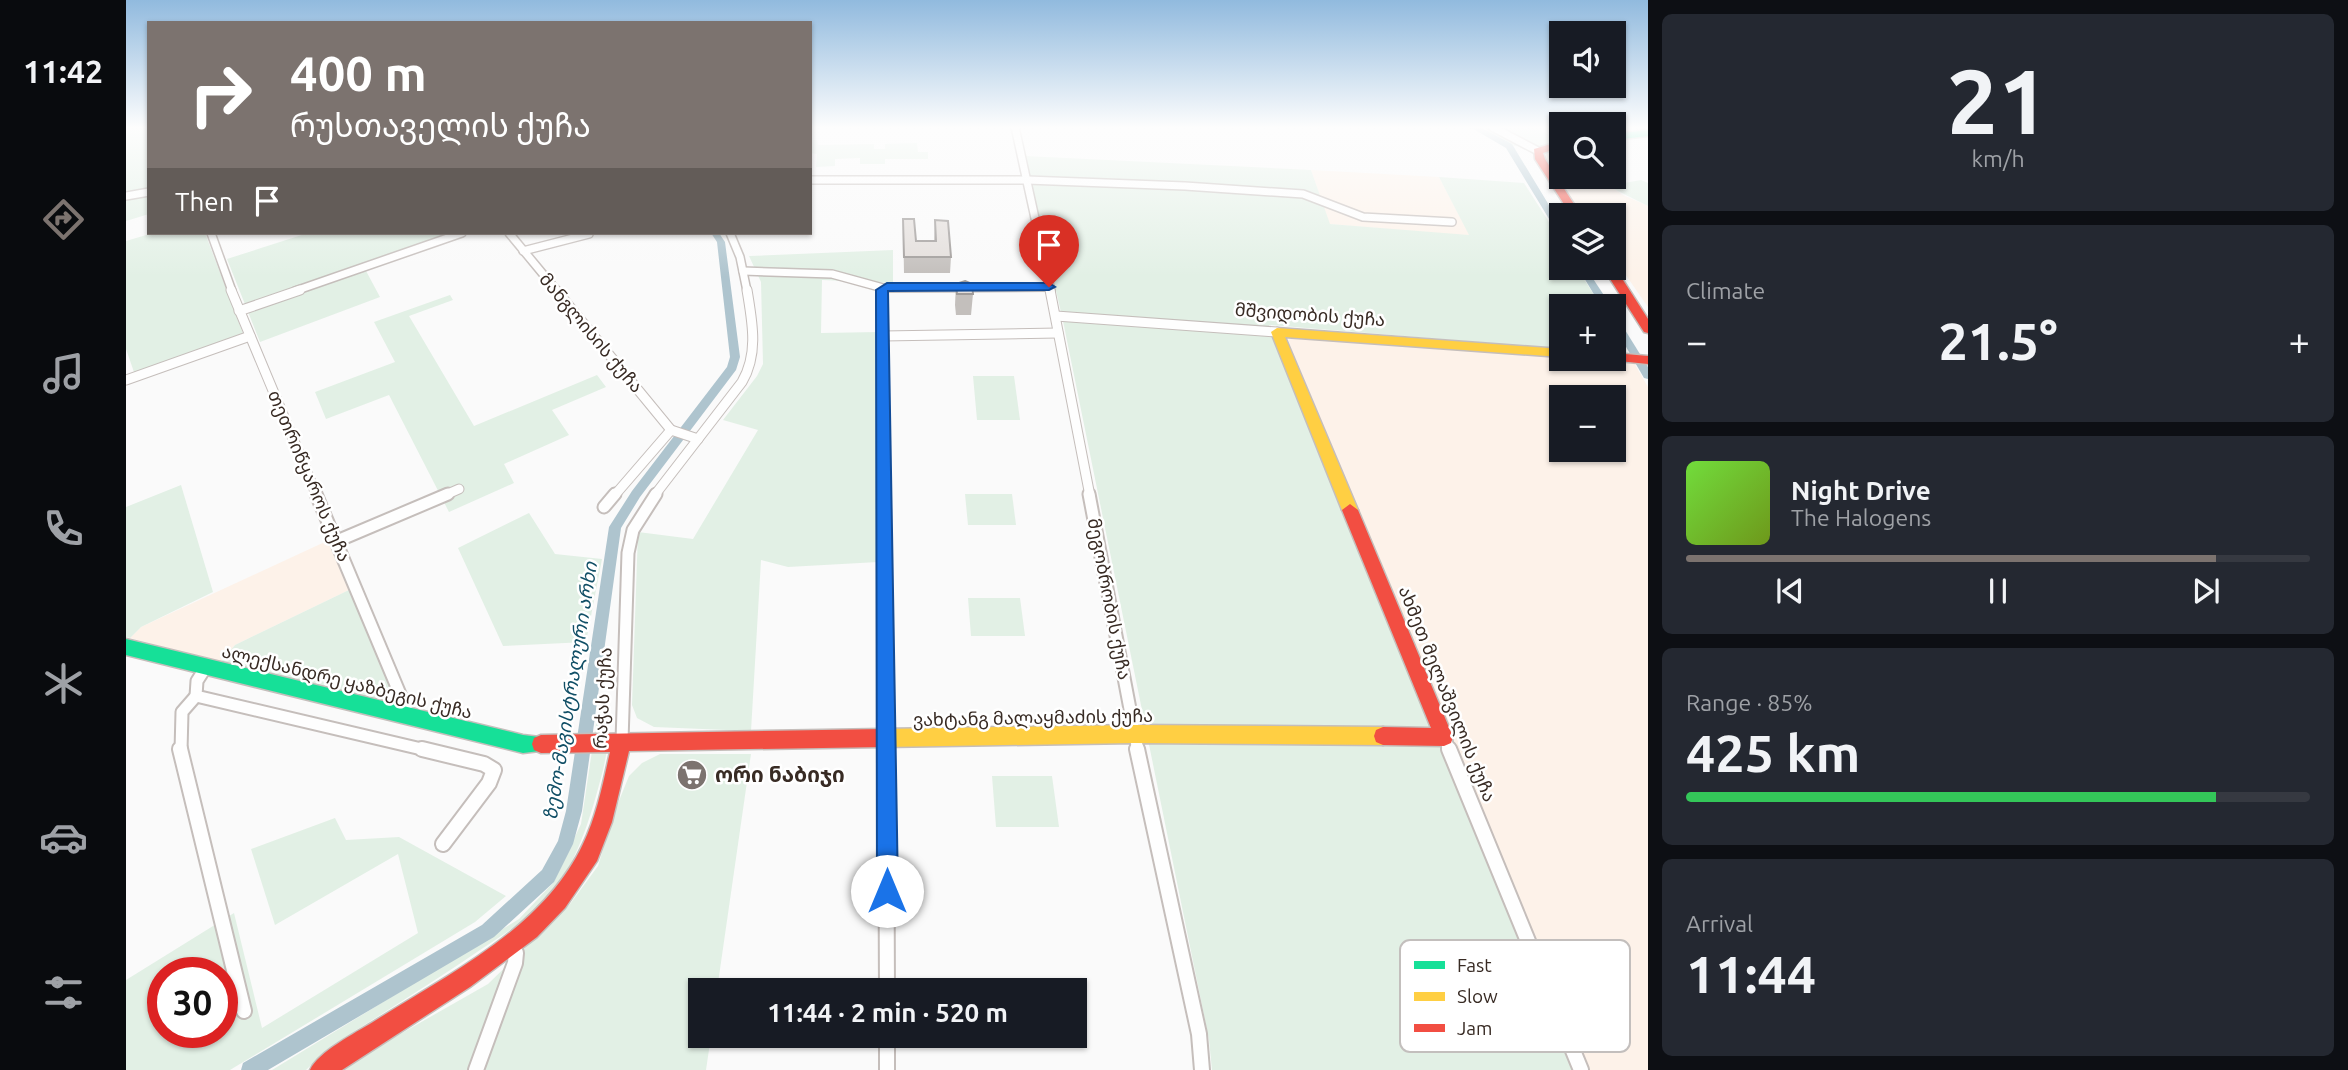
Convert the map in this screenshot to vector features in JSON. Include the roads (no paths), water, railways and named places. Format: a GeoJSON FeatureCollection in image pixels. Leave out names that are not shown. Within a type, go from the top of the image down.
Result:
{"type":"FeatureCollection","features":[{"type":"Feature","properties":{"kind":"street","name":"მეგობრობის ქუჩა"},"geometry":{"type":"LineString","coordinates":[[1026,177],[1056,316],[1134,734],[1199,1034],[1202,1070]]}},
{"type":"Feature","properties":{"kind":"street"},"geometry":{"type":"LineString","coordinates":[[1552,177],[1568,203]]}},
{"type":"Feature","properties":{"kind":"street"},"geometry":{"type":"LineString","coordinates":[[812,180],[1102,181],[1303,194],[1363,217],[1452,222]]}},
{"type":"Feature","properties":{"kind":"street"},"geometry":{"type":"LineString","coordinates":[[126,196],[147,192]]}},
{"type":"Feature","properties":{"kind":"street","name":"თეთრიწყაროს ქუჩა"},"geometry":{"type":"LineString","coordinates":[[212,235],[239,311],[410,718]]}},
{"type":"Feature","properties":{"kind":"street"},"geometry":{"type":"LineString","coordinates":[[239,311],[456,235]]}},
{"type":"Feature","properties":{"kind":"street","name":"მანგლისის ქუჩა"},"geometry":{"type":"LineString","coordinates":[[511,235],[673,431]]}},
{"type":"Feature","properties":{"kind":"street"},"geometry":{"type":"LineString","coordinates":[[523,251],[585,235]]}},
{"type":"Feature","properties":{"kind":"street","name":"რაჭას ქუჩა"},"geometry":{"type":"LineString","coordinates":[[322,1070],[374,1029],[510,945],[558,902],[582,870],[599,832],[615,741],[628,553],[633,530],[644,509],[694,438],[742,382],[753,360],[743,271],[731,235]]}},
{"type":"Feature","properties":{"kind":"street"},"geometry":{"type":"LineString","coordinates":[[743,271],[803,272],[865,280],[883,288],[1049,287]]}},
{"type":"Feature","properties":{"kind":"street"},"geometry":{"type":"LineString","coordinates":[[1617,280],[1648,329]]}},
{"type":"Feature","properties":{"kind":"street"},"geometry":{"type":"LineString","coordinates":[[883,288],[887,978]]}},
{"type":"Feature","properties":{"kind":"street","name":"მშვიდობის ქუჩა"},"geometry":{"type":"LineString","coordinates":[[1056,316],[1549,352]]}},
{"type":"Feature","properties":{"kind":"street"},"geometry":{"type":"LineString","coordinates":[[883,336],[1058,332]]}},
{"type":"Feature","properties":{"kind":"street","name":"ახმეთ მელაშვილის ქუჩა"},"geometry":{"type":"LineString","coordinates":[[1277,332],[1528,940]]}},
{"type":"Feature","properties":{"kind":"street"},"geometry":{"type":"LineString","coordinates":[[126,380],[250,336]]}},
{"type":"Feature","properties":{"kind":"street"},"geometry":{"type":"LineString","coordinates":[[1626,358],[1648,360]]}},
{"type":"Feature","properties":{"kind":"street"},"geometry":{"type":"LineString","coordinates":[[604,507],[673,431],[694,438]]}},
{"type":"Feature","properties":{"kind":"street"},"geometry":{"type":"LineString","coordinates":[[337,541],[459,489]]}},
{"type":"Feature","properties":{"kind":"street","name":"ალექსანდრე ყაზბეგის ქუჩა"},"geometry":{"type":"LineString","coordinates":[[126,647],[523,744],[615,741]]}},
{"type":"Feature","properties":{"kind":"street"},"geometry":{"type":"LineString","coordinates":[[206,667],[197,681],[196,696],[182,712],[179,744],[244,1011]]}},
{"type":"Feature","properties":{"kind":"street"},"geometry":{"type":"LineString","coordinates":[[196,696],[484,764],[494,771],[489,783],[443,844]]}},
{"type":"Feature","properties":{"kind":"street","name":"ვახტანგ მალაყმაძის ქუჩა"},"geometry":{"type":"LineString","coordinates":[[615,741],[887,740],[1134,734],[1444,737]]}},
{"type":"Feature","properties":{"kind":"street"},"geometry":{"type":"LineString","coordinates":[[476,1070],[516,963],[516,953],[510,945]]}},
{"type":"Feature","properties":{"kind":"street"},"geometry":{"type":"LineString","coordinates":[[887,1048],[887,1070]]}},
{"type":"Feature","properties":{"kind":"street","name":"ახმეთ მელაშვილის ქუჩა"},"geometry":{"type":"LineString","coordinates":[[1574,1052],[1581,1070]]}},
{"type":"Feature","properties":{"kind":"waterway"},"geometry":{"type":"LineString","coordinates":[[1528,177],[1549,212]]}},
{"type":"Feature","properties":{"kind":"waterway","name":"ზემო-მაგისტრალური არხი"},"geometry":{"type":"LineString","coordinates":[[250,1070],[488,931],[548,876],[565,844],[574,811],[615,527],[636,494],[732,368],[735,357],[721,242],[716,235]]}},
{"type":"Feature","properties":{"kind":"waterway"},"geometry":{"type":"LineString","coordinates":[[1590,280],[1598,294]]}},
{"type":"Feature","properties":{"kind":"waterway"},"geometry":{"type":"LineString","coordinates":[[1626,339],[1648,376]]}},
{"type":"Feature","properties":{"kind":"place","name":"ორი ნაბიჯი"},"geometry":{"type":"Point","coordinates":[692,775]}}]}
